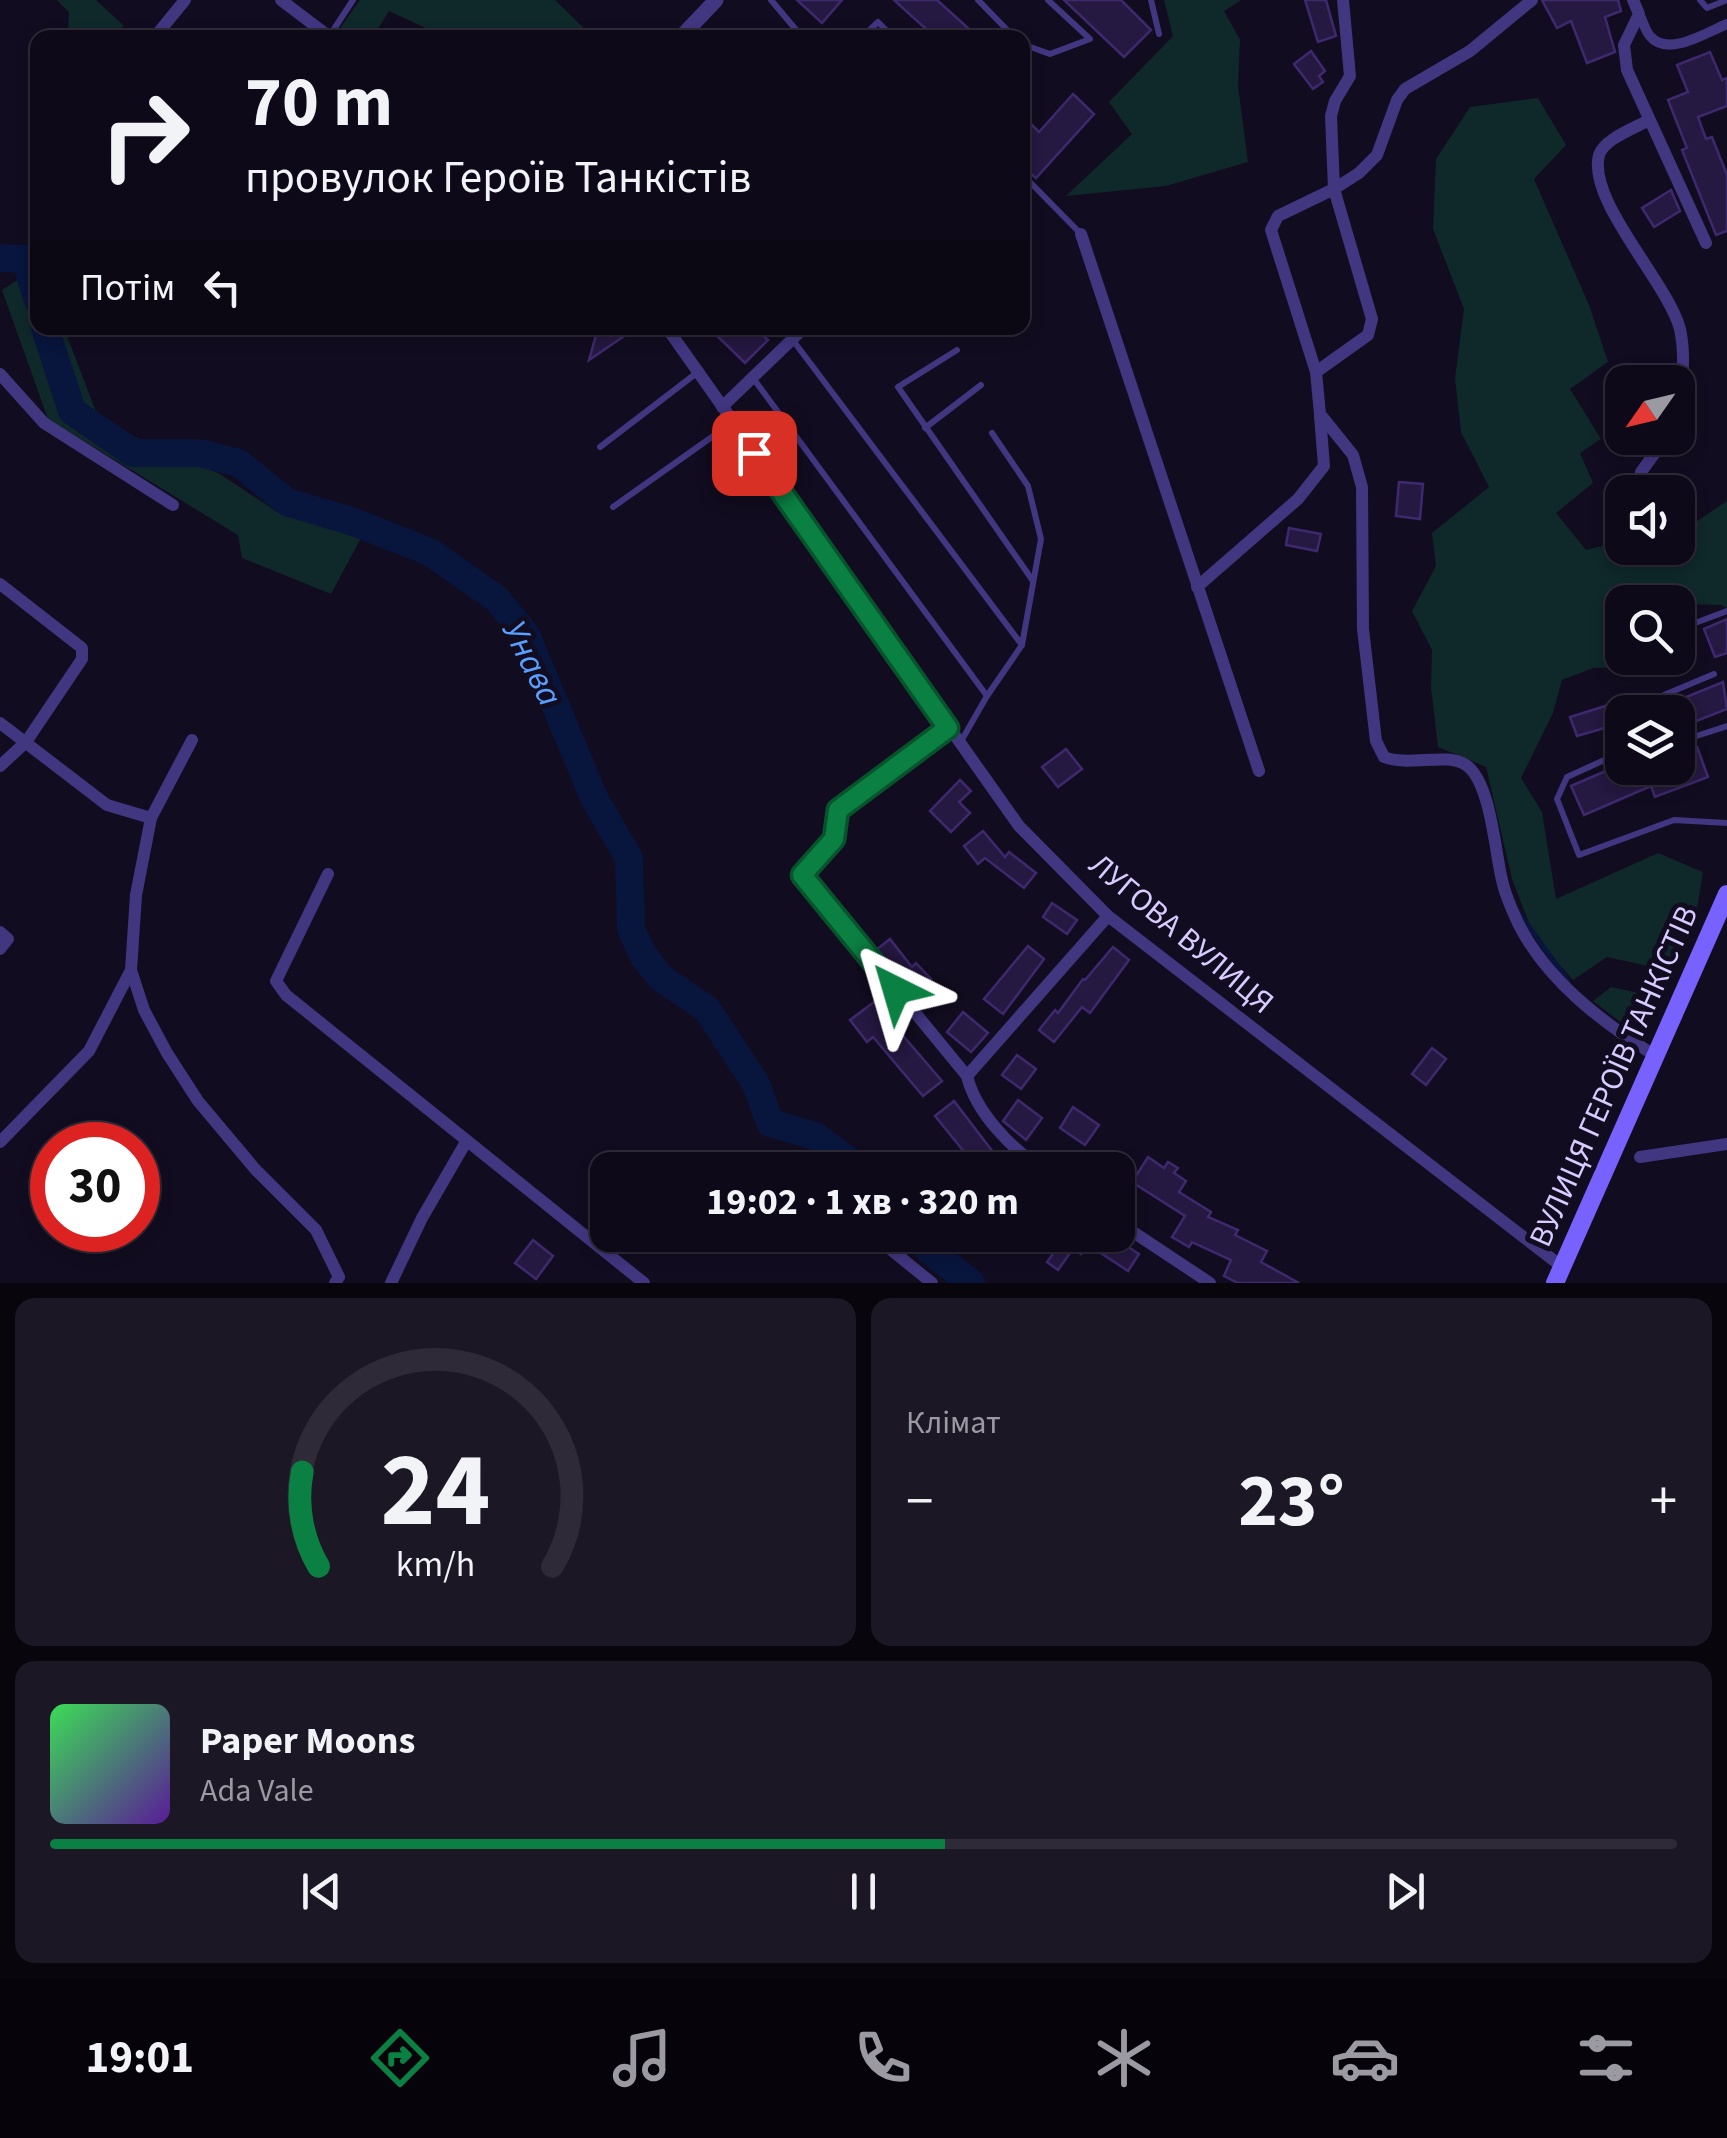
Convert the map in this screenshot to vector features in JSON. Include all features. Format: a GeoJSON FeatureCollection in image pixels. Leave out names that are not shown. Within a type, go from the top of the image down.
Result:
{"type":"FeatureCollection","features":[{"type":"Feature","properties":{"kind":"main road","name":"ВУЛИЦЯ ГЕРОЇВ ТАНКІСТІВ"},"geometry":{"type":"LineString","coordinates":[[1558,1274],[1727,894]]}},
{"type":"Feature","properties":{"kind":"street"},"geometry":{"type":"LineString","coordinates":[[161,30],[185,0]]}},
{"type":"Feature","properties":{"kind":"street"},"geometry":{"type":"LineString","coordinates":[[282,0],[321,30]]}},
{"type":"Feature","properties":{"kind":"street"},"geometry":{"type":"LineString","coordinates":[[688,30],[716,0]]}},
{"type":"Feature","properties":{"kind":"street"},"geometry":{"type":"LineString","coordinates":[[1316,372],[1368,336],[1372,319],[1334,189],[1331,116],[1334,101],[1350,76],[1344,0]]}},
{"type":"Feature","properties":{"kind":"street"},"geometry":{"type":"LineString","coordinates":[[1197,588],[1298,499],[1324,466],[1316,372],[1270,230],[1278,216],[1334,189],[1377,156],[1406,89],[1470,50],[1532,0]]}},
{"type":"Feature","properties":{"kind":"street"},"geometry":{"type":"LineString","coordinates":[[1636,7],[1651,38],[1663,45],[1678,44],[1727,24]]}},
{"type":"Feature","properties":{"kind":"street"},"geometry":{"type":"LineString","coordinates":[[1636,7],[1624,57],[1627,70],[1706,243]]}},
{"type":"Feature","properties":{"kind":"street"},"geometry":{"type":"LineString","coordinates":[[1649,120],[1605,146],[1599,156],[1600,173],[1611,212],[1667,297],[1680,330],[1682,365]]}},
{"type":"Feature","properties":{"kind":"street"},"geometry":{"type":"LineString","coordinates":[[1081,234],[1258,771]]}},
{"type":"Feature","properties":{"kind":"street","name":"ЛУГОВА ВУЛИЦЯ"},"geometry":{"type":"LineString","coordinates":[[672,335],[1019,826],[1108,916],[1558,1274]]}},
{"type":"Feature","properties":{"kind":"street"},"geometry":{"type":"LineString","coordinates":[[722,406],[796,335]]}},
{"type":"Feature","properties":{"kind":"street"},"geometry":{"type":"LineString","coordinates":[[0,374],[44,423],[172,504]]}},
{"type":"Feature","properties":{"kind":"street"},"geometry":{"type":"LineString","coordinates":[[1320,414],[1353,455],[1362,487],[1363,629],[1376,741],[1384,756],[1406,762],[1455,760],[1471,770],[1482,792],[1494,832],[1502,883],[1520,928],[1553,973],[1588,1008],[1654,1055]]}},
{"type":"Feature","properties":{"kind":"street"},"geometry":{"type":"LineString","coordinates":[[0,584],[82,648],[82,659],[26,742],[0,766]]}},
{"type":"Feature","properties":{"kind":"street"},"geometry":{"type":"LineString","coordinates":[[0,723],[107,804],[151,818]]}},
{"type":"Feature","properties":{"kind":"street"},"geometry":{"type":"LineString","coordinates":[[948,728],[838,810],[834,839],[802,875],[967,1076],[973,1098],[1020,1152]]}},
{"type":"Feature","properties":{"kind":"street"},"geometry":{"type":"LineString","coordinates":[[192,740],[151,818],[136,895],[131,970],[144,1010],[166,1053],[198,1101],[254,1169],[316,1230],[337,1280]]}},
{"type":"Feature","properties":{"kind":"street"},"geometry":{"type":"LineString","coordinates":[[328,874],[276,981],[286,995],[644,1283]]}},
{"type":"Feature","properties":{"kind":"street"},"geometry":{"type":"LineString","coordinates":[[967,1076],[1108,916]]}},
{"type":"Feature","properties":{"kind":"street"},"geometry":{"type":"LineString","coordinates":[[0,932],[8,939],[0,949]]}},
{"type":"Feature","properties":{"kind":"street"},"geometry":{"type":"LineString","coordinates":[[0,1142],[89,1050],[131,970]]}},
{"type":"Feature","properties":{"kind":"street"},"geometry":{"type":"LineString","coordinates":[[391,1283],[422,1218],[466,1142]]}},
{"type":"Feature","properties":{"kind":"street"},"geometry":{"type":"LineString","coordinates":[[1640,1157],[1727,1144]]}},
{"type":"Feature","properties":{"kind":"street"},"geometry":{"type":"LineString","coordinates":[[1135,1233],[1210,1283]]}},
{"type":"Feature","properties":{"kind":"street"},"geometry":{"type":"LineString","coordinates":[[893,1252],[932,1283]]}},
{"type":"Feature","properties":{"kind":"lane"},"geometry":{"type":"LineString","coordinates":[[334,30],[353,0]]}},
{"type":"Feature","properties":{"kind":"lane"},"geometry":{"type":"LineString","coordinates":[[771,0],[796,30]]}},
{"type":"Feature","properties":{"kind":"lane"},"geometry":{"type":"LineString","coordinates":[[1030,47],[1050,54],[1090,39],[1048,0]]}},
{"type":"Feature","properties":{"kind":"lane"},"geometry":{"type":"LineString","coordinates":[[1151,0],[1159,34]]}},
{"type":"Feature","properties":{"kind":"lane"},"geometry":{"type":"LineString","coordinates":[[1700,0],[1707,8],[1727,0]]}},
{"type":"Feature","properties":{"kind":"lane"},"geometry":{"type":"LineString","coordinates":[[981,1],[1008,30]]}},
{"type":"Feature","properties":{"kind":"lane"},"geometry":{"type":"LineString","coordinates":[[1030,182],[1081,234]]}},
{"type":"Feature","properties":{"kind":"lane"},"geometry":{"type":"LineString","coordinates":[[792,339],[1022,646]]}},
{"type":"Feature","properties":{"kind":"lane"},"geometry":{"type":"LineString","coordinates":[[957,350],[898,387],[1033,581]]}},
{"type":"Feature","properties":{"kind":"lane"},"geometry":{"type":"LineString","coordinates":[[600,447],[698,372]]}},
{"type":"Feature","properties":{"kind":"lane"},"geometry":{"type":"LineString","coordinates":[[752,377],[987,696]]}},
{"type":"Feature","properties":{"kind":"lane"},"geometry":{"type":"LineString","coordinates":[[925,428],[982,384]]}},
{"type":"Feature","properties":{"kind":"lane"},"geometry":{"type":"LineString","coordinates":[[613,507],[733,422]]}},
{"type":"Feature","properties":{"kind":"lane"},"geometry":{"type":"LineString","coordinates":[[959,744],[1022,646],[1041,540],[1028,486],[992,433]]}},
{"type":"Feature","properties":{"kind":"lane"},"geometry":{"type":"LineString","coordinates":[[1695,623],[1727,611]]}},
{"type":"Feature","properties":{"kind":"lane"},"geometry":{"type":"LineString","coordinates":[[1664,695],[1714,674]]}},
{"type":"Feature","properties":{"kind":"lane"},"geometry":{"type":"LineString","coordinates":[[1695,736],[1727,726]]}},
{"type":"Feature","properties":{"kind":"lane"},"geometry":{"type":"LineString","coordinates":[[1605,759],[1567,776],[1557,799],[1580,855],[1674,820],[1727,823]]}},
{"type":"Feature","properties":{"kind":"green space"},"geometry":{"type":"Polygon","coordinates":[[[57,0],[96,0],[124,26],[118,30],[68,30],[69,12],[57,0]]]}},
{"type":"Feature","properties":{"kind":"green space"},"geometry":{"type":"Polygon","coordinates":[[[360,0],[555,0],[586,30],[430,30],[389,11],[377,30],[340,28],[360,0]]]}},
{"type":"Feature","properties":{"kind":"green space"},"geometry":{"type":"Polygon","coordinates":[[[1164,0],[1241,0],[1224,11],[1240,40],[1238,86],[1248,162],[1166,186],[1066,196],[1132,134],[1109,102],[1173,36],[1164,0]]]}},
{"type":"Feature","properties":{"kind":"green space"},"geometry":{"type":"Polygon","coordinates":[[[1538,98],[1566,145],[1534,179],[1589,305],[1608,362],[1570,389],[1601,439],[1580,453],[1593,483],[1556,513],[1586,550],[1605,545],[1605,565],[1695,565],[1695,523],[1727,501],[1727,608],[1695,604],[1695,585],[1605,585],[1605,668],[1562,680],[1553,713],[1521,778],[1542,812],[1556,899],[1658,853],[1703,872],[1696,915],[1637,1035],[1593,1001],[1611,987],[1639,993],[1648,966],[1607,957],[1573,980],[1534,936],[1512,879],[1486,767],[1438,747],[1431,687],[1432,650],[1412,611],[1436,566],[1432,533],[1489,487],[1461,432],[1455,379],[1464,309],[1433,229],[1436,159],[1470,107],[1538,98]]]}},
{"type":"Feature","properties":{"kind":"green space"},"geometry":{"type":"Polygon","coordinates":[[[30,272],[30,335],[67,335],[96,412],[135,437],[218,473],[279,513],[361,538],[331,594],[242,558],[238,535],[48,419],[2,290],[30,272]]]}},
{"type":"Feature","properties":{"kind":"building"},"geometry":{"type":"Polygon","coordinates":[[[797,0],[842,0],[822,23],[797,0]]]}},
{"type":"Feature","properties":{"kind":"building"},"geometry":{"type":"Polygon","coordinates":[[[894,0],[937,0],[970,30],[927,30],[894,0]]]}},
{"type":"Feature","properties":{"kind":"building"},"geometry":{"type":"Polygon","coordinates":[[[1064,0],[1121,0],[1151,30],[1124,57],[1064,0]]]}},
{"type":"Feature","properties":{"kind":"building"},"geometry":{"type":"Polygon","coordinates":[[[1305,0],[1326,0],[1336,36],[1318,42],[1305,0]]]}},
{"type":"Feature","properties":{"kind":"building"},"geometry":{"type":"Polygon","coordinates":[[[1542,0],[1618,0],[1621,11],[1605,17],[1615,52],[1587,63],[1571,21],[1557,28],[1542,0]]]}},
{"type":"Feature","properties":{"kind":"building"},"geometry":{"type":"Polygon","coordinates":[[[1311,51],[1325,71],[1319,76],[1323,82],[1313,89],[1294,64],[1311,51]]]}},
{"type":"Feature","properties":{"kind":"building"},"geometry":{"type":"Polygon","coordinates":[[[1710,52],[1722,80],[1727,78],[1727,106],[1698,117],[1706,139],[1712,137],[1727,175],[1727,231],[1716,235],[1682,150],[1687,148],[1668,100],[1688,92],[1677,65],[1710,52]]]}},
{"type":"Feature","properties":{"kind":"building"},"geometry":{"type":"Polygon","coordinates":[[[1073,94],[1094,114],[1036,178],[1030,173],[1030,123],[1039,132],[1073,94]]]}},
{"type":"Feature","properties":{"kind":"building"},"geometry":{"type":"Polygon","coordinates":[[[1671,190],[1680,211],[1654,227],[1642,208],[1671,190]]]}},
{"type":"Feature","properties":{"kind":"building"},"geometry":{"type":"Polygon","coordinates":[[[596,335],[626,335],[589,360],[596,335]]]}},
{"type":"Feature","properties":{"kind":"building"},"geometry":{"type":"Polygon","coordinates":[[[716,335],[763,335],[768,340],[745,363],[716,335]]]}},
{"type":"Feature","properties":{"kind":"building"},"geometry":{"type":"Polygon","coordinates":[[[1399,482],[1423,484],[1420,519],[1396,516],[1399,482]]]}},
{"type":"Feature","properties":{"kind":"building"},"geometry":{"type":"Polygon","coordinates":[[[1289,528],[1321,534],[1317,551],[1286,545],[1289,528]]]}},
{"type":"Feature","properties":{"kind":"building"},"geometry":{"type":"Polygon","coordinates":[[[1727,619],[1727,653],[1715,657],[1704,629],[1727,619]]]}},
{"type":"Feature","properties":{"kind":"building"},"geometry":{"type":"Polygon","coordinates":[[[1723,682],[1727,709],[1695,722],[1695,695],[1691,695],[1723,682]]]}},
{"type":"Feature","properties":{"kind":"building"},"geometry":{"type":"Polygon","coordinates":[[[1605,706],[1605,728],[1577,736],[1570,717],[1605,706]]]}},
{"type":"Feature","properties":{"kind":"building"},"geometry":{"type":"Polygon","coordinates":[[[1695,748],[1708,777],[1695,782],[1695,748]]]}},
{"type":"Feature","properties":{"kind":"building"},"geometry":{"type":"Polygon","coordinates":[[[1066,749],[1082,769],[1058,787],[1042,767],[1066,749]]]}},
{"type":"Feature","properties":{"kind":"building"},"geometry":{"type":"Polygon","coordinates":[[[1605,771],[1605,785],[1687,785],[1655,797],[1651,786],[1584,815],[1571,786],[1605,771]]]}},
{"type":"Feature","properties":{"kind":"building"},"geometry":{"type":"Polygon","coordinates":[[[960,780],[971,791],[959,802],[970,813],[951,832],[930,811],[960,780]]]}},
{"type":"Feature","properties":{"kind":"building"},"geometry":{"type":"Polygon","coordinates":[[[983,831],[1005,857],[1009,852],[1036,873],[1024,888],[985,858],[978,864],[964,846],[983,831]]]}},
{"type":"Feature","properties":{"kind":"building"},"geometry":{"type":"Polygon","coordinates":[[[1052,903],[1077,920],[1067,934],[1043,917],[1052,903]]]}},
{"type":"Feature","properties":{"kind":"building"},"geometry":{"type":"Polygon","coordinates":[[[890,939],[912,967],[916,963],[931,979],[914,995],[876,950],[890,939]]]}},
{"type":"Feature","properties":{"kind":"building"},"geometry":{"type":"Polygon","coordinates":[[[1028,946],[1044,959],[1003,1014],[984,999],[1028,946]]]}},
{"type":"Feature","properties":{"kind":"building"},"geometry":{"type":"Polygon","coordinates":[[[1113,947],[1129,960],[1090,1013],[1082,1007],[1054,1042],[1039,1030],[1113,947]]]}},
{"type":"Feature","properties":{"kind":"building"},"geometry":{"type":"Polygon","coordinates":[[[874,1002],[942,1081],[923,1096],[873,1037],[867,1042],[850,1020],[874,1002]]]}},
{"type":"Feature","properties":{"kind":"building"},"geometry":{"type":"Polygon","coordinates":[[[963,1012],[988,1033],[971,1052],[947,1032],[963,1012]]]}},
{"type":"Feature","properties":{"kind":"building"},"geometry":{"type":"Polygon","coordinates":[[[1432,1048],[1446,1059],[1426,1085],[1412,1074],[1432,1048]]]}},
{"type":"Feature","properties":{"kind":"building"},"geometry":{"type":"Polygon","coordinates":[[[1017,1055],[1036,1069],[1021,1089],[1002,1075],[1017,1055]]]}},
{"type":"Feature","properties":{"kind":"building"},"geometry":{"type":"Polygon","coordinates":[[[1018,1100],[1042,1118],[1026,1140],[1003,1121],[1018,1100]]]}},
{"type":"Feature","properties":{"kind":"building"},"geometry":{"type":"Polygon","coordinates":[[[954,1101],[993,1152],[964,1152],[935,1116],[954,1101]]]}},
{"type":"Feature","properties":{"kind":"building"},"geometry":{"type":"Polygon","coordinates":[[[1073,1107],[1099,1125],[1085,1145],[1060,1128],[1073,1107]]]}},
{"type":"Feature","properties":{"kind":"building"},"geometry":{"type":"Polygon","coordinates":[[[1148,1157],[1164,1168],[1168,1162],[1178,1168],[1174,1173],[1186,1181],[1179,1192],[1211,1212],[1208,1217],[1238,1230],[1235,1235],[1267,1251],[1261,1262],[1299,1283],[1238,1283],[1224,1276],[1231,1260],[1192,1242],[1189,1247],[1172,1237],[1185,1216],[1135,1184],[1148,1157]]]}},
{"type":"Feature","properties":{"kind":"building"},"geometry":{"type":"Polygon","coordinates":[[[533,1240],[553,1256],[536,1279],[515,1263],[533,1240]]]}},
{"type":"Feature","properties":{"kind":"building"},"geometry":{"type":"Polygon","coordinates":[[[1054,1252],[1071,1252],[1058,1270],[1047,1262],[1054,1252]]]}},
{"type":"Feature","properties":{"kind":"building"},"geometry":{"type":"Polygon","coordinates":[[[1099,1252],[1139,1254],[1128,1271],[1099,1252]]]}},
{"type":"Feature","properties":{"kind":"waterway","name":"Унава"},"geometry":{"type":"LineString","coordinates":[[0,258],[25,259],[30,275]]}},
{"type":"Feature","properties":{"kind":"waterway","name":"Унава"},"geometry":{"type":"LineString","coordinates":[[47,335],[72,411],[133,453],[200,453],[239,463],[287,502],[351,521],[430,552],[497,599],[526,635],[595,800],[629,858],[631,929],[643,955],[661,978],[707,1009],[756,1084],[770,1123],[815,1136],[837,1152]]}},
{"type":"Feature","properties":{"kind":"waterway"},"geometry":{"type":"LineString","coordinates":[[1519,913],[1568,981]]}},
{"type":"Feature","properties":{"kind":"waterway","name":"Унава"},"geometry":{"type":"LineString","coordinates":[[932,1252],[971,1283]]}},
{"type":"Feature","properties":{"kind":"route"},"geometry":{"type":"LineString","coordinates":[[754,453],[948,728],[838,810],[834,839],[802,875],[896,990]]}}]}
